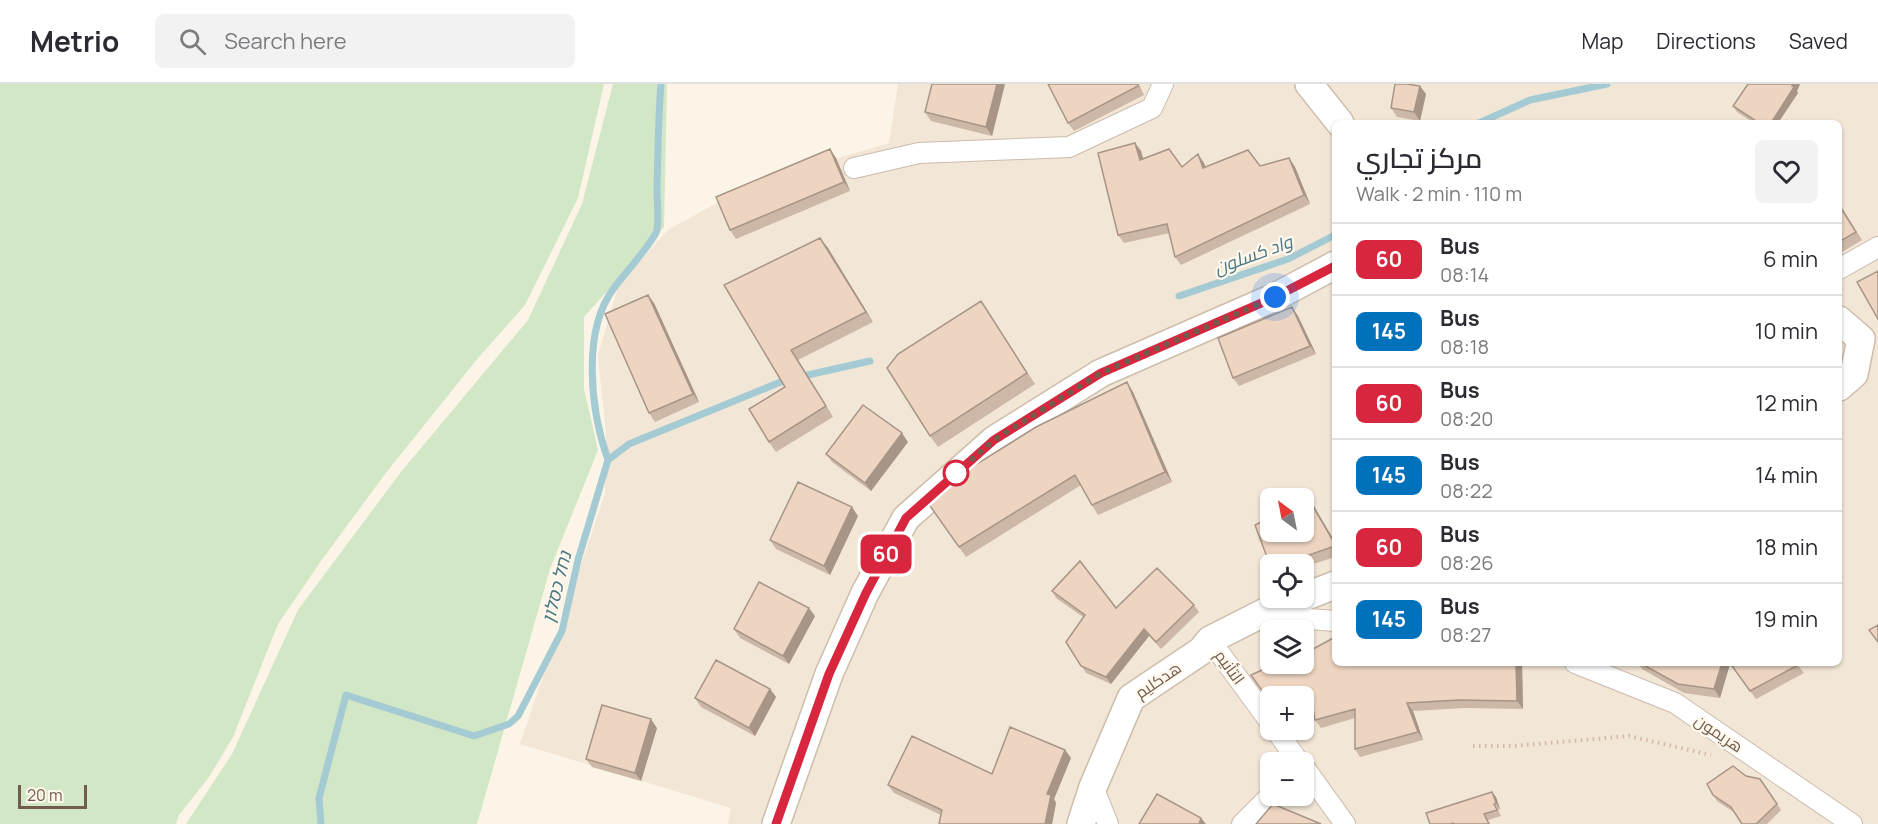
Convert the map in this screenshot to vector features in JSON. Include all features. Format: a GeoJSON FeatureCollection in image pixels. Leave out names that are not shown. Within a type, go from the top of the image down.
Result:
{"type":"FeatureCollection","features":[{"type":"Feature","properties":{"kind":"street"},"geometry":{"type":"LineString","coordinates":[[854,168],[919,153],[1069,147],[1152,108],[1163,84]]}},
{"type":"Feature","properties":{"kind":"street"},"geometry":{"type":"LineString","coordinates":[[1309,84],[1338,120]]}},
{"type":"Feature","properties":{"kind":"street"},"geometry":{"type":"LineString","coordinates":[[1842,267],[1878,247]]}},
{"type":"Feature","properties":{"kind":"street"},"geometry":{"type":"LineString","coordinates":[[776,824],[829,674],[866,593],[906,518],[994,440],[1101,373],[1275,297],[1332,268]]}},
{"type":"Feature","properties":{"kind":"street"},"geometry":{"type":"LineString","coordinates":[[1842,323],[1861,339],[1854,374],[1842,384]]}},
{"type":"Feature","properties":{"kind":"street","name":"هدكليم"},"geometry":{"type":"LineString","coordinates":[[1314,593],[1332,586]]}},
{"type":"Feature","properties":{"kind":"street","name":"هدكليم"},"geometry":{"type":"LineString","coordinates":[[1082,824],[1093,787],[1131,698],[1201,651],[1210,640],[1274,608]]}},
{"type":"Feature","properties":{"kind":"street"},"geometry":{"type":"LineString","coordinates":[[1269,610],[1295,618],[1332,621]]}},
{"type":"Feature","properties":{"kind":"street","name":"التأنيم"},"geometry":{"type":"LineString","coordinates":[[1210,640],[1260,708]]}},
{"type":"Feature","properties":{"kind":"street","name":"هريمون"},"geometry":{"type":"LineString","coordinates":[[1582,666],[1675,703],[1851,824]]}},
{"type":"Feature","properties":{"kind":"street"},"geometry":{"type":"LineString","coordinates":[[1314,782],[1345,824]]}},
{"type":"Feature","properties":{"kind":"street"},"geometry":{"type":"LineString","coordinates":[[1093,787],[1108,824]]}},
{"type":"Feature","properties":{"kind":"street"},"geometry":{"type":"LineString","coordinates":[[1242,824],[1260,806]]}},
{"type":"Feature","properties":{"kind":"path"},"geometry":{"type":"LineString","coordinates":[[1473,746],[1514,746],[1629,736],[1716,756]]}},
{"type":"Feature","properties":{"kind":"shaded area"},"geometry":{"type":"Polygon","coordinates":[[[898,84],[1878,84],[1878,824],[728,824],[731,808],[520,744],[605,494],[606,433],[598,355],[619,284],[668,230],[751,184],[889,143],[898,84]]]}},
{"type":"Feature","properties":{"kind":"green space"},"geometry":{"type":"Polygon","coordinates":[[[0,84],[604,84],[578,198],[525,305],[478,358],[385,474],[278,624],[233,737],[209,777],[179,815],[176,824],[0,824],[0,84]]]}},
{"type":"Feature","properties":{"kind":"green space"},"geometry":{"type":"Polygon","coordinates":[[[613,84],[667,84],[664,227],[584,317],[584,389],[598,450],[550,569],[477,824],[186,824],[232,754],[298,610],[401,472],[528,320],[582,204],[613,84]]]}},
{"type":"Feature","properties":{"kind":"building"},"geometry":{"type":"Polygon","coordinates":[[[932,84],[997,84],[986,127],[925,112],[932,84]]]}},
{"type":"Feature","properties":{"kind":"building"},"geometry":{"type":"Polygon","coordinates":[[[1048,84],[1137,84],[1138,86],[1068,123],[1048,84]]]}},
{"type":"Feature","properties":{"kind":"building"},"geometry":{"type":"Polygon","coordinates":[[[1395,84],[1420,86],[1414,112],[1391,108],[1395,84]]]}},
{"type":"Feature","properties":{"kind":"building"},"geometry":{"type":"Polygon","coordinates":[[[1748,84],[1793,84],[1794,87],[1773,120],[1754,120],[1733,106],[1748,84]]]}},
{"type":"Feature","properties":{"kind":"building"},"geometry":{"type":"Polygon","coordinates":[[[1135,143],[1140,160],[1169,149],[1182,167],[1198,154],[1203,168],[1248,150],[1260,166],[1289,158],[1304,195],[1175,257],[1167,224],[1118,235],[1098,153],[1135,143]]]}},
{"type":"Feature","properties":{"kind":"building"},"geometry":{"type":"Polygon","coordinates":[[[830,149],[844,182],[730,230],[716,197],[830,149]]]}},
{"type":"Feature","properties":{"kind":"building"},"geometry":{"type":"Polygon","coordinates":[[[1842,210],[1856,232],[1842,240],[1842,210]]]}},
{"type":"Feature","properties":{"kind":"building"},"geometry":{"type":"Polygon","coordinates":[[[820,238],[866,312],[791,350],[826,406],[769,442],[749,409],[785,387],[724,285],[820,238]]]}},
{"type":"Feature","properties":{"kind":"building"},"geometry":{"type":"Polygon","coordinates":[[[1878,271],[1878,319],[1857,282],[1878,271]]]}},
{"type":"Feature","properties":{"kind":"building"},"geometry":{"type":"Polygon","coordinates":[[[648,295],[693,394],[649,413],[605,314],[648,295]]]}},
{"type":"Feature","properties":{"kind":"building"},"geometry":{"type":"Polygon","coordinates":[[[981,301],[1027,373],[930,436],[887,368],[898,354],[981,301]]]}},
{"type":"Feature","properties":{"kind":"building"},"geometry":{"type":"Polygon","coordinates":[[[1292,307],[1310,346],[1233,378],[1218,338],[1292,307]]]}},
{"type":"Feature","properties":{"kind":"building"},"geometry":{"type":"Polygon","coordinates":[[[1127,382],[1165,472],[1092,505],[1075,475],[959,547],[928,503],[964,472],[1036,427],[1127,382]]]}},
{"type":"Feature","properties":{"kind":"building"},"geometry":{"type":"Polygon","coordinates":[[[863,405],[902,433],[865,483],[826,454],[863,405]]]}},
{"type":"Feature","properties":{"kind":"building"},"geometry":{"type":"Polygon","coordinates":[[[798,482],[852,507],[824,566],[770,540],[798,482]]]}},
{"type":"Feature","properties":{"kind":"building"},"geometry":{"type":"Polygon","coordinates":[[[1314,508],[1332,539],[1332,547],[1312,554],[1266,554],[1261,542],[1314,542],[1314,508]]]}},
{"type":"Feature","properties":{"kind":"building"},"geometry":{"type":"Polygon","coordinates":[[[1260,522],[1260,538],[1255,525],[1260,522]]]}},
{"type":"Feature","properties":{"kind":"building"},"geometry":{"type":"Polygon","coordinates":[[[1080,561],[1116,608],[1157,568],[1194,605],[1156,642],[1144,629],[1106,677],[1081,666],[1066,642],[1085,615],[1052,591],[1080,561]]]}},
{"type":"Feature","properties":{"kind":"building"},"geometry":{"type":"Polygon","coordinates":[[[759,582],[809,608],[783,656],[734,629],[759,582]]]}},
{"type":"Feature","properties":{"kind":"building"},"geometry":{"type":"Polygon","coordinates":[[[1878,625],[1878,642],[1869,630],[1878,625]]]}},
{"type":"Feature","properties":{"kind":"building"},"geometry":{"type":"Polygon","coordinates":[[[1332,639],[1332,666],[1516,666],[1517,701],[1459,700],[1407,703],[1418,732],[1355,749],[1355,709],[1315,720],[1314,686],[1260,688],[1251,675],[1260,671],[1260,674],[1314,674],[1314,649],[1332,639]]]}},
{"type":"Feature","properties":{"kind":"building"},"geometry":{"type":"Polygon","coordinates":[[[716,660],[770,689],[749,728],[695,698],[716,660]]]}},
{"type":"Feature","properties":{"kind":"building"},"geometry":{"type":"Polygon","coordinates":[[[1645,666],[1721,666],[1714,689],[1678,684],[1645,666]]]}},
{"type":"Feature","properties":{"kind":"building"},"geometry":{"type":"Polygon","coordinates":[[[1732,666],[1796,666],[1750,691],[1732,666]]]}},
{"type":"Feature","properties":{"kind":"building"},"geometry":{"type":"Polygon","coordinates":[[[602,705],[651,719],[635,773],[586,759],[602,705]]]}},
{"type":"Feature","properties":{"kind":"building"},"geometry":{"type":"Polygon","coordinates":[[[1010,727],[1065,750],[1047,794],[1051,795],[1045,824],[939,824],[942,810],[888,785],[912,736],[992,774],[1010,727]]]}},
{"type":"Feature","properties":{"kind":"building"},"geometry":{"type":"Polygon","coordinates":[[[1733,766],[1746,776],[1760,779],[1777,804],[1756,824],[1742,824],[1731,807],[1713,795],[1707,784],[1733,766]]]}},
{"type":"Feature","properties":{"kind":"building"},"geometry":{"type":"Polygon","coordinates":[[[1492,792],[1497,810],[1484,814],[1489,824],[1430,824],[1426,813],[1492,792]]]}},
{"type":"Feature","properties":{"kind":"building"},"geometry":{"type":"Polygon","coordinates":[[[1157,794],[1201,818],[1199,824],[1139,824],[1157,794]]]}},
{"type":"Feature","properties":{"kind":"building"},"geometry":{"type":"Polygon","coordinates":[[[1271,806],[1278,806],[1321,824],[1256,824],[1271,806]]]}},
{"type":"Feature","properties":{"kind":"waterway"},"geometry":{"type":"LineString","coordinates":[[608,460],[597,419],[592,372],[593,349],[597,326],[604,306],[614,288],[645,250],[657,230],[661,84]]}},
{"type":"Feature","properties":{"kind":"waterway","name":"נחל כסלון"},"geometry":{"type":"LineString","coordinates":[[1486,120],[1530,100],[1607,84]]}},
{"type":"Feature","properties":{"kind":"waterway","name":"واد كسلون"},"geometry":{"type":"LineString","coordinates":[[1179,296],[1288,259],[1332,237]]}},
{"type":"Feature","properties":{"kind":"waterway","name":"נחל כסלון"},"geometry":{"type":"LineString","coordinates":[[799,377],[870,361]]}},
{"type":"Feature","properties":{"kind":"waterway","name":"נחל כסלון"},"geometry":{"type":"LineString","coordinates":[[321,824],[319,798],[346,695],[474,736],[509,724],[518,716],[562,631],[578,560],[608,460],[629,444],[788,379]]}},
{"type":"Feature","properties":{"kind":"bus line","name":"60"},"geometry":{"type":"LineString","coordinates":[[776,824],[829,674],[866,593],[906,518],[994,440],[1101,373],[1275,297],[1332,268]]}},
{"type":"Feature","properties":{"kind":"route"},"geometry":{"type":"LineString","coordinates":[[956,473],[994,440],[1101,373],[1275,297]]}}]}
